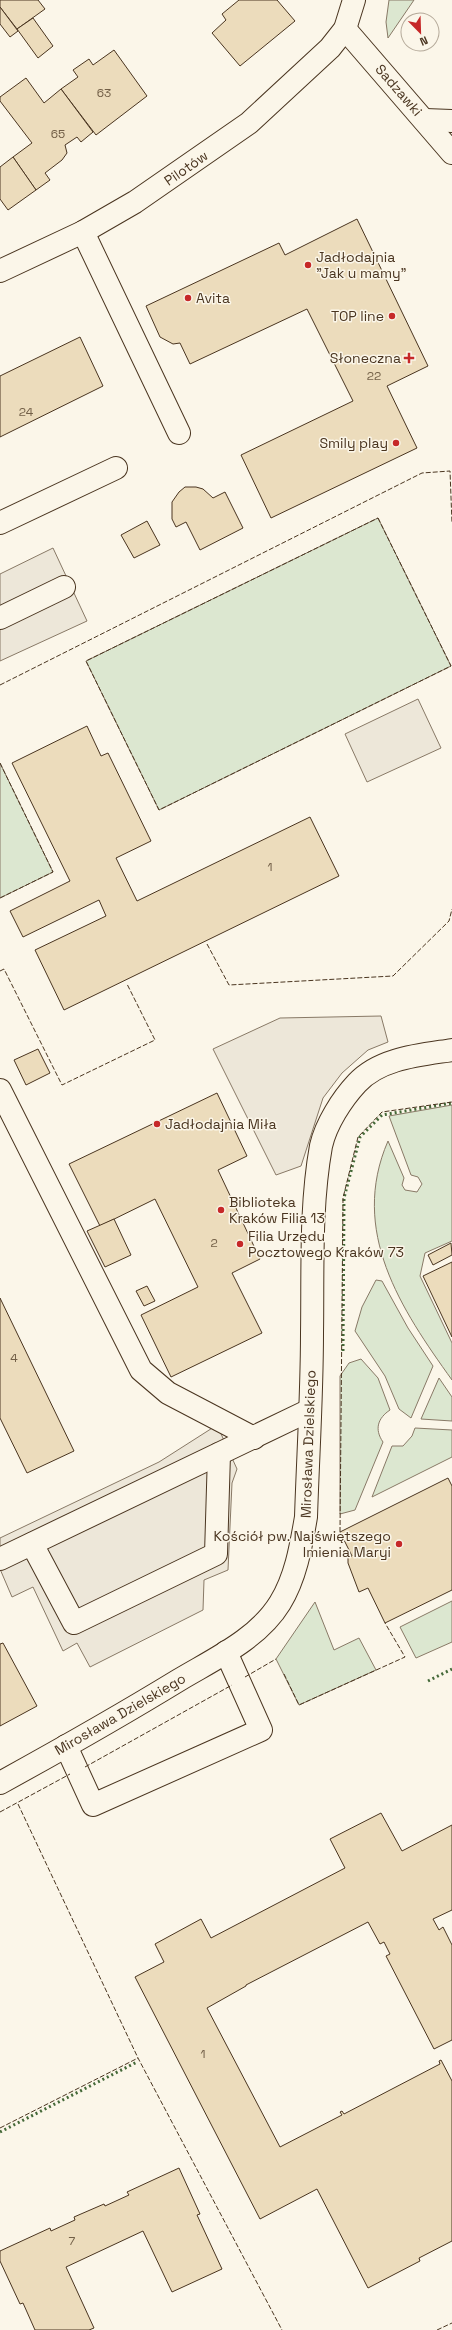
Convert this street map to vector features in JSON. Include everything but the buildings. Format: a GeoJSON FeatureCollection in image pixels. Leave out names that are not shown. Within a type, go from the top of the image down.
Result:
{"type":"FeatureCollection","features":[{"type":"Feature","properties":{"kind":"street"},"geometry":{"type":"LineString","coordinates":[[345,29],[349,0]]}},
{"type":"Feature","properties":{"kind":"street","name":"Pilotów"},"geometry":{"type":"LineString","coordinates":[[0,271],[83,232],[162,185],[249,123],[330,48],[345,29],[354,0]]}},
{"type":"Feature","properties":{"kind":"street","name":"Sadzawki"},"geometry":{"type":"LineString","coordinates":[[345,29],[452,152]]}},
{"type":"Feature","properties":{"kind":"street"},"geometry":{"type":"LineString","coordinates":[[425,120],[452,121]]}},
{"type":"Feature","properties":{"kind":"street"},"geometry":{"type":"LineString","coordinates":[[83,232],[179,433]]}},
{"type":"Feature","properties":{"kind":"street"},"geometry":{"type":"LineString","coordinates":[[0,523],[116,468]]}},
{"type":"Feature","properties":{"kind":"street"},"geometry":{"type":"LineString","coordinates":[[0,618],[64,587]]}},
{"type":"Feature","properties":{"kind":"street","name":"Mirosława Dzielskiego"},"geometry":{"type":"LineString","coordinates":[[0,1783],[226,1652],[252,1635],[280,1604],[299,1558],[306,1517],[310,1410],[313,1244],[316,1189],[322,1144],[342,1101],[357,1082],[374,1070],[396,1060],[452,1050]]}},
{"type":"Feature","properties":{"kind":"street"},"geometry":{"type":"LineString","coordinates":[[0,1090],[141,1370],[168,1393],[254,1438]]}},
{"type":"Feature","properties":{"kind":"street"},"geometry":{"type":"LineString","coordinates":[[0,1559],[310,1410]]}},
{"type":"Feature","properties":{"kind":"street"},"geometry":{"type":"LineString","coordinates":[[32,1544],[74,1623],[82,1620],[216,1554],[219,1454]]}},
{"type":"Feature","properties":{"kind":"street"},"geometry":{"type":"LineString","coordinates":[[66,1746],[93,1805],[261,1730],[226,1652]]}},
{"type":"Feature","properties":{"kind":"green space"},"geometry":{"type":"Polygon","coordinates":[[[389,0],[414,0],[406,12],[400,12],[400,20],[388,38],[386,22],[389,0]]]}},
{"type":"Feature","properties":{"kind":"green space"},"geometry":{"type":"Polygon","coordinates":[[[378,518],[451,666],[159,810],[86,661],[378,518]]]}},
{"type":"Feature","properties":{"kind":"green space"},"geometry":{"type":"Polygon","coordinates":[[[0,763],[53,872],[0,898],[0,763]]]}},
{"type":"Feature","properties":{"kind":"green space"},"geometry":{"type":"Polygon","coordinates":[[[452,1105],[452,1241],[425,1253],[420,1276],[452,1343],[452,1380],[415,1325],[399,1297],[386,1268],[378,1237],[374,1206],[377,1174],[388,1141],[404,1178],[402,1185],[405,1190],[417,1192],[422,1184],[418,1177],[411,1175],[389,1116],[452,1105]]]}},
{"type":"Feature","properties":{"kind":"green space"},"geometry":{"type":"Polygon","coordinates":[[[376,1280],[382,1281],[408,1328],[433,1366],[411,1418],[399,1409],[385,1376],[355,1331],[362,1307],[376,1280]]]}},
{"type":"Feature","properties":{"kind":"green space"},"geometry":{"type":"Polygon","coordinates":[[[361,1359],[378,1378],[390,1410],[380,1420],[378,1428],[383,1442],[355,1510],[340,1514],[340,1376],[349,1363],[361,1359]]]}},
{"type":"Feature","properties":{"kind":"green space"},"geometry":{"type":"Polygon","coordinates":[[[439,1378],[452,1397],[452,1421],[421,1419],[439,1378]]]}},
{"type":"Feature","properties":{"kind":"green space"},"geometry":{"type":"Polygon","coordinates":[[[415,1428],[452,1430],[452,1457],[372,1497],[392,1446],[403,1446],[412,1436],[415,1428]]]}},
{"type":"Feature","properties":{"kind":"green space"},"geometry":{"type":"Polygon","coordinates":[[[452,1601],[452,1642],[416,1658],[400,1627],[452,1601]]]}},
{"type":"Feature","properties":{"kind":"green space"},"geometry":{"type":"Polygon","coordinates":[[[315,1602],[334,1650],[359,1638],[376,1670],[299,1705],[276,1659],[315,1602]]]}},
{"type":"Feature","properties":{"kind":"shaded area"},"geometry":{"type":"Polygon","coordinates":[[[53,548],[87,621],[0,661],[0,574],[53,548]]]}},
{"type":"Feature","properties":{"kind":"shaded area"},"geometry":{"type":"Polygon","coordinates":[[[418,699],[441,748],[367,782],[345,734],[418,699]]]}},
{"type":"Feature","properties":{"kind":"shaded area"},"geometry":{"type":"Polygon","coordinates":[[[381,1016],[388,1042],[368,1050],[342,1073],[323,1098],[301,1166],[276,1175],[213,1049],[280,1018],[381,1016]]]}},
{"type":"Feature","properties":{"kind":"shaded area"},"geometry":{"type":"Polygon","coordinates":[[[217,1425],[237,1469],[232,1483],[228,1570],[204,1580],[203,1610],[90,1667],[77,1643],[63,1651],[33,1587],[12,1597],[0,1569],[0,1538],[159,1462],[217,1425]]]}},
{"type":"Feature","properties":{"kind":"hedge"},"geometry":{"type":"LineString","coordinates":[[343,1351],[344,1198],[360,1137],[382,1115],[452,1103]]}},
{"type":"Feature","properties":{"kind":"hedge"},"geometry":{"type":"LineString","coordinates":[[428,1681],[452,1669]]}},
{"type":"Feature","properties":{"kind":"hedge"},"geometry":{"type":"LineString","coordinates":[[0,2132],[137,2062]]}},
{"type":"Feature","properties":{"kind":"fence"},"geometry":{"type":"LineString","coordinates":[[0,685],[422,473],[450,471],[452,523]]}},
{"type":"Feature","properties":{"kind":"fence"},"geometry":{"type":"LineString","coordinates":[[378,518],[451,666],[159,810],[86,661],[378,518]]}},
{"type":"Feature","properties":{"kind":"fence"},"geometry":{"type":"LineString","coordinates":[[0,763],[53,872],[0,898]]}},
{"type":"Feature","properties":{"kind":"fence"},"geometry":{"type":"LineString","coordinates":[[207,944],[229,985],[393,976],[449,921],[452,909]]}},
{"type":"Feature","properties":{"kind":"fence"},"geometry":{"type":"LineString","coordinates":[[0,971],[4,969],[62,1085],[155,1040],[127,984]]}},
{"type":"Feature","properties":{"kind":"fence"},"geometry":{"type":"LineString","coordinates":[[340,1532],[343,1198],[358,1137],[382,1112],[452,1102]]}},
{"type":"Feature","properties":{"kind":"fence"},"geometry":{"type":"LineString","coordinates":[[284,1674],[299,1705],[405,1657],[385,1623]]}},
{"type":"Feature","properties":{"kind":"fence"},"geometry":{"type":"LineString","coordinates":[[245,1677],[276,1659]]}},
{"type":"Feature","properties":{"kind":"fence"},"geometry":{"type":"LineString","coordinates":[[85,1767],[232,1685]]}},
{"type":"Feature","properties":{"kind":"fence"},"geometry":{"type":"LineString","coordinates":[[0,1812],[70,1774]]}},
{"type":"Feature","properties":{"kind":"fence"},"geometry":{"type":"LineString","coordinates":[[18,1804],[138,2058],[282,2330]]}},
{"type":"Feature","properties":{"kind":"fence"},"geometry":{"type":"LineString","coordinates":[[0,2128],[138,2058]]}},
{"type":"Feature","properties":{"kind":"fence"},"geometry":{"type":"LineString","coordinates":[[437,2330],[452,2323]]}},
{"type":"Feature","properties":{"kind":"place","name":"Jadłodajnia \"Jak u mamy\""},"geometry":{"type":"Point","coordinates":[308,265]}},
{"type":"Feature","properties":{"kind":"place","name":"Avita"},"geometry":{"type":"Point","coordinates":[188,298]}},
{"type":"Feature","properties":{"kind":"place","name":"TOP line"},"geometry":{"type":"Point","coordinates":[392,316]}},
{"type":"Feature","properties":{"kind":"place","name":"Słoneczna"},"geometry":{"type":"Point","coordinates":[409,358]}},
{"type":"Feature","properties":{"kind":"place","name":"Smily play"},"geometry":{"type":"Point","coordinates":[396,443]}},
{"type":"Feature","properties":{"kind":"place","name":"Jadłodajnia Miła"},"geometry":{"type":"Point","coordinates":[157,1124]}},
{"type":"Feature","properties":{"kind":"place","name":"Biblioteka Kraków Filia 13"},"geometry":{"type":"Point","coordinates":[221,1210]}},
{"type":"Feature","properties":{"kind":"place","name":"Filia Urzędu Pocztowego Kraków 73"},"geometry":{"type":"Point","coordinates":[240,1244]}},
{"type":"Feature","properties":{"kind":"place","name":"Kościół pw. Najświętszego Imienia Maryi"},"geometry":{"type":"Point","coordinates":[399,1544]}}]}
